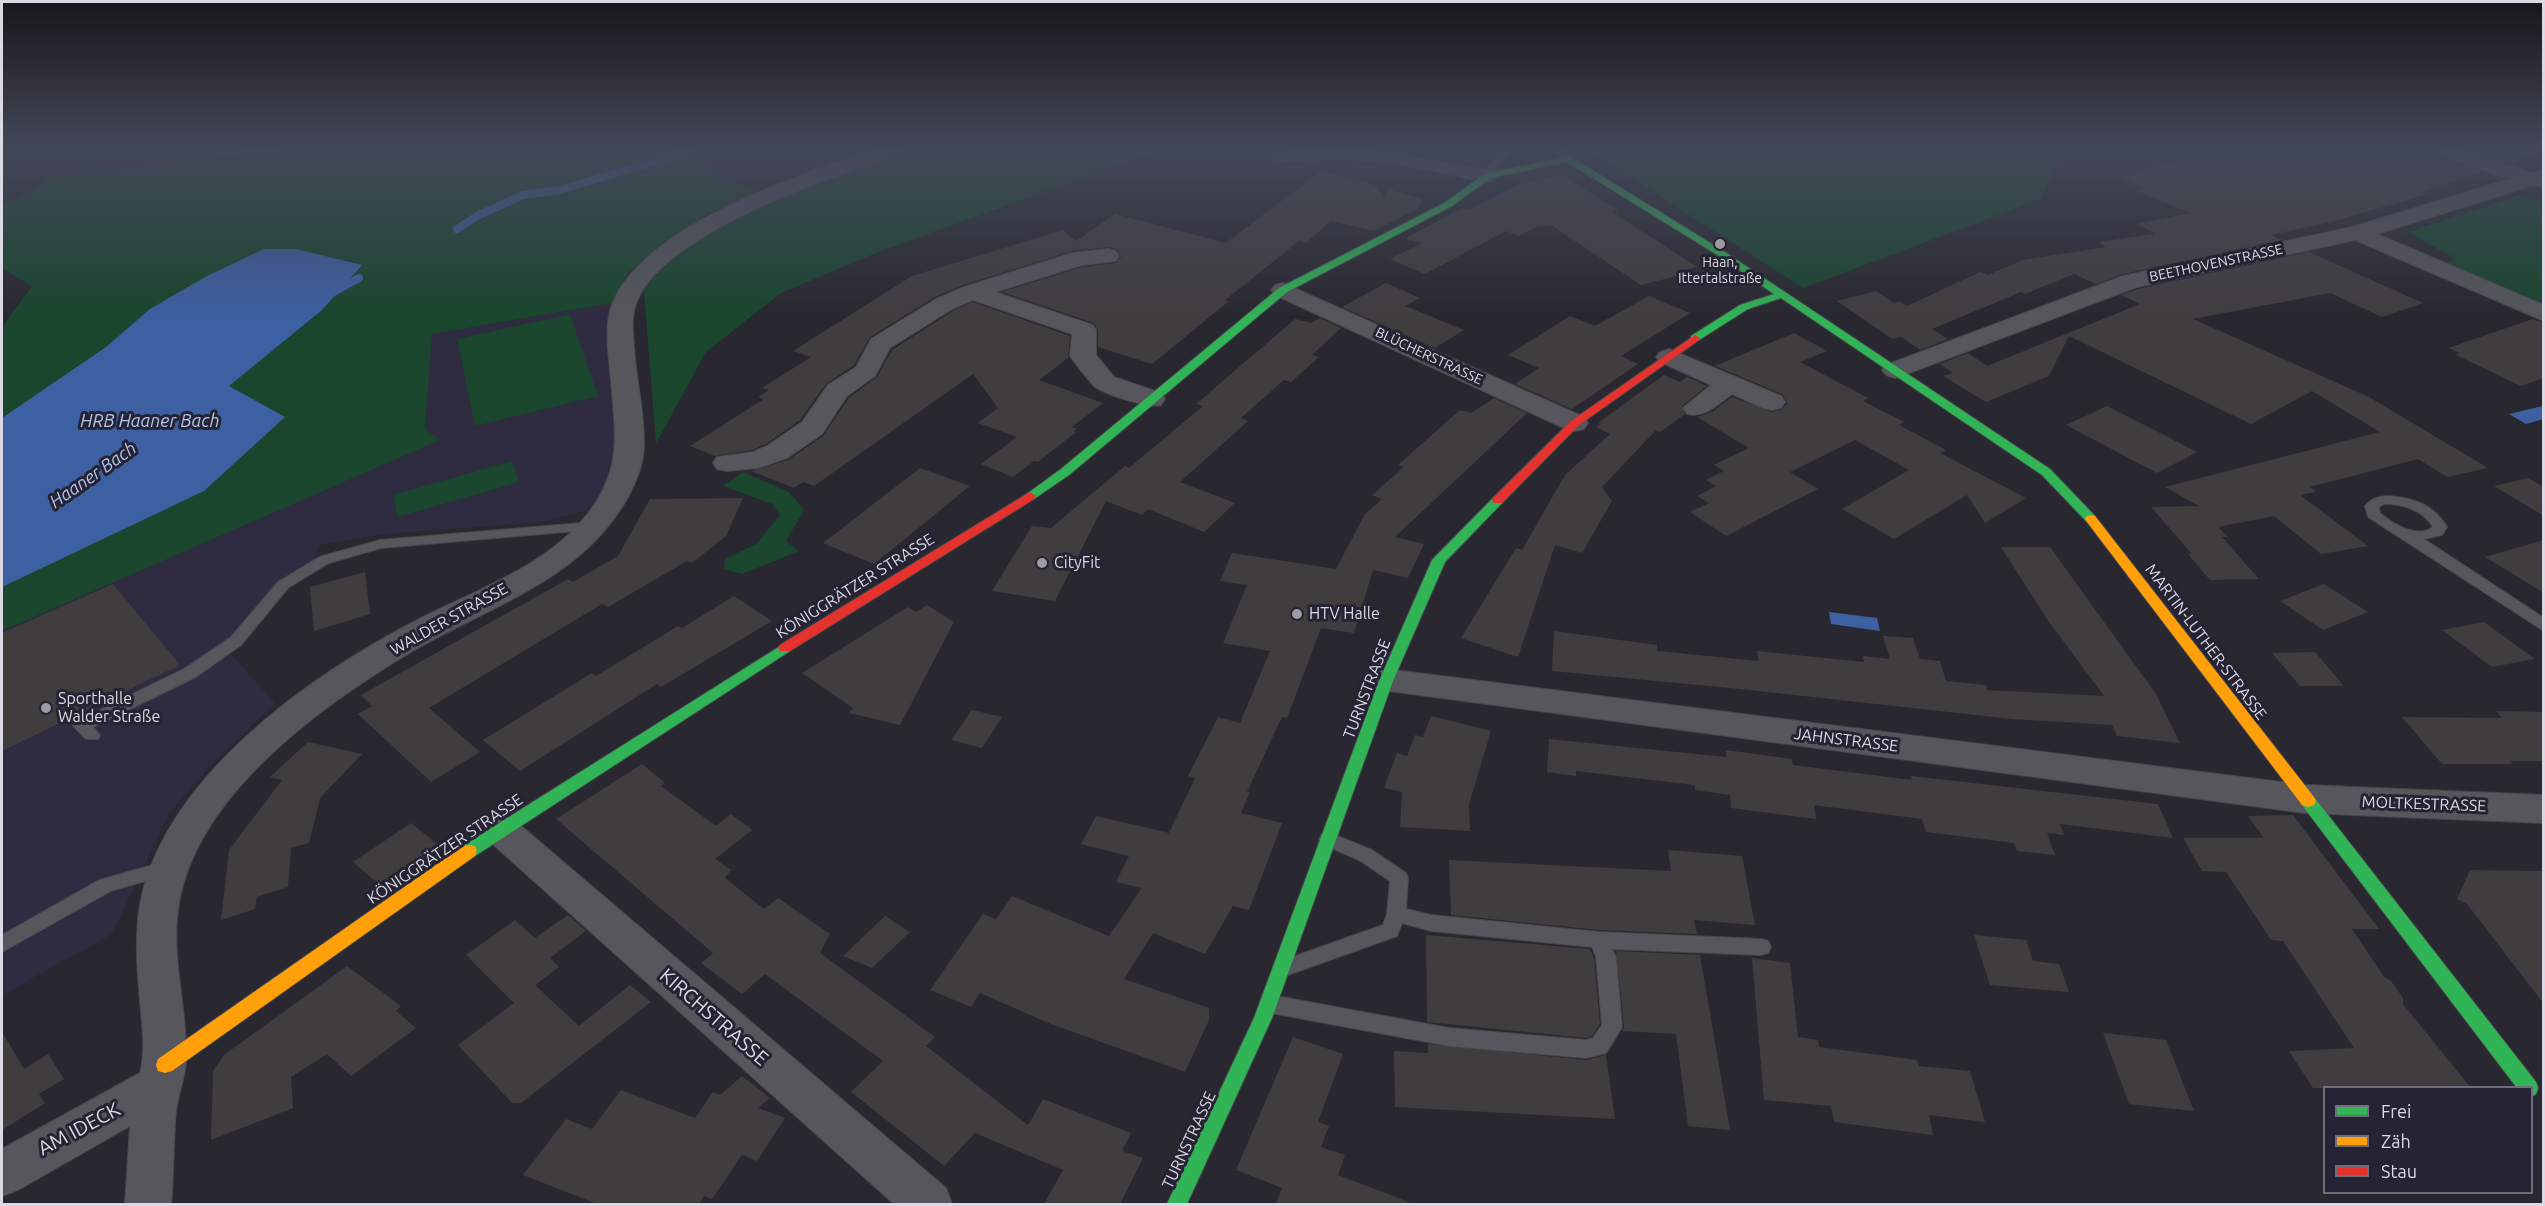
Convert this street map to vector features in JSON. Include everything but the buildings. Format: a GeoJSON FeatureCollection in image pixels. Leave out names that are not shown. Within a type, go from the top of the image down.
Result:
{"type":"FeatureCollection","features":[{"type":"Feature","properties":{"kind":"street","name":"WALDER STRASSE"},"geometry":{"type":"LineString","coordinates":[[148,1204],[161,1076],[155,947],[158,907],[169,868],[188,828],[232,774],[274,732],[310,702],[400,644],[548,565],[572,548],[594,526],[629,459],[623,306],[638,278],[690,237],[748,206]]}},
{"type":"Feature","properties":{"kind":"street","name":"KÖNIGGRÄTZER STRASSE"},"geometry":{"type":"LineString","coordinates":[[161,1076],[500,830],[871,594],[1000,516],[1065,472],[1283,290],[1445,206]]}},
{"type":"Feature","properties":{"kind":"street","name":"MARTIN-LUTHER-STRASSE"},"geometry":{"type":"LineString","coordinates":[[1646,206],[1783,294],[2024,455],[2064,489],[2090,518],[2528,1086]]}},
{"type":"Feature","properties":{"kind":"street","name":"BEETHOVENSTRASSE"},"geometry":{"type":"LineString","coordinates":[[1895,370],[2131,281],[2357,233],[2447,206]]}},
{"type":"Feature","properties":{"kind":"street"},"geometry":{"type":"LineString","coordinates":[[2357,233],[2544,314]]}},
{"type":"Feature","properties":{"kind":"street"},"geometry":{"type":"LineString","coordinates":[[727,464],[758,460],[777,452],[812,428],[824,414],[837,391],[866,371],[880,344],[944,304],[972,292],[1080,258],[1108,256]]}},
{"type":"Feature","properties":{"kind":"street","name":"BLÜCHERSTRASSE"},"geometry":{"type":"LineString","coordinates":[[1283,290],[1575,423]]}},
{"type":"Feature","properties":{"kind":"street"},"geometry":{"type":"LineString","coordinates":[[972,292],[1007,306],[1084,330],[1083,356],[1105,382],[1152,399]]}},
{"type":"Feature","properties":{"kind":"street","name":"TURNSTRASSE"},"geometry":{"type":"LineString","coordinates":[[1177,1204],[1268,1004],[1386,681],[1439,560],[1575,423],[1734,312],[1783,294]]}},
{"type":"Feature","properties":{"kind":"street"},"geometry":{"type":"LineString","coordinates":[[1669,357],[1772,402]]}},
{"type":"Feature","properties":{"kind":"street"},"geometry":{"type":"LineString","coordinates":[[1696,408],[1729,384]]}},
{"type":"Feature","properties":{"kind":"street","name":"JAHNSTRASSE"},"geometry":{"type":"LineString","coordinates":[[1386,681],[2305,799]]}},
{"type":"Feature","properties":{"kind":"street","name":"MOLTKESTRASSE"},"geometry":{"type":"LineString","coordinates":[[2305,799],[2544,809]]}},
{"type":"Feature","properties":{"kind":"street","name":"KIRCHSTRASSE"},"geometry":{"type":"LineString","coordinates":[[500,830],[929,1204]]}},
{"type":"Feature","properties":{"kind":"street","name":"AM IDECK"},"geometry":{"type":"LineString","coordinates":[[2,1174],[161,1076]]}},
{"type":"Feature","properties":{"kind":"lane"},"geometry":{"type":"LineString","coordinates":[[92,735],[81,726],[190,673],[236,641],[283,585],[324,560],[380,544],[594,526]]}},
{"type":"Feature","properties":{"kind":"lane"},"geometry":{"type":"LineString","coordinates":[[2404,532],[2544,626]]}},
{"type":"Feature","properties":{"kind":"lane"},"geometry":{"type":"LineString","coordinates":[[1280,970],[1390,930],[1396,914],[1399,878],[1378,860],[1358,849],[1328,839]]}},
{"type":"Feature","properties":{"kind":"lane"},"geometry":{"type":"LineString","coordinates":[[2,944],[106,885],[169,868]]}},
{"type":"Feature","properties":{"kind":"lane"},"geometry":{"type":"LineString","coordinates":[[1396,914],[1431,923],[1599,940],[1761,947]]}},
{"type":"Feature","properties":{"kind":"lane"},"geometry":{"type":"LineString","coordinates":[[1268,1004],[1449,1037],[1586,1049],[1599,1046],[1612,1027],[1606,957],[1599,940]]}},
{"type":"Feature","properties":{"kind":"shaded area"},"geometry":{"type":"Polygon","coordinates":[[[613,303],[617,448],[611,485],[597,508],[541,522],[382,534],[319,545],[309,573],[290,586],[231,654],[275,703],[216,760],[168,815],[112,934],[2,995],[2,606],[432,334],[613,303]]]}},
{"type":"Feature","properties":{"kind":"green space"},"geometry":{"type":"Polygon","coordinates":[[[2,206],[725,206],[703,216],[628,273],[613,303],[432,334],[425,429],[440,440],[2,631],[2,327],[32,286],[2,268],[2,206]]]}},
{"type":"Feature","properties":{"kind":"green space"},"geometry":{"type":"Polygon","coordinates":[[[760,206],[1004,206],[881,251],[781,293],[706,352],[656,443],[644,290],[666,266],[694,243],[760,206]]]}},
{"type":"Feature","properties":{"kind":"green space"},"geometry":{"type":"Polygon","coordinates":[[[1676,206],[2022,206],[1803,288],[1676,206]]]}},
{"type":"Feature","properties":{"kind":"green space"},"geometry":{"type":"Polygon","coordinates":[[[2486,206],[2543,206],[2543,309],[2442,265],[2454,258],[2408,232],[2486,206]]]}},
{"type":"Feature","properties":{"kind":"green space"},"geometry":{"type":"Polygon","coordinates":[[[570,314],[598,396],[475,426],[457,339],[570,314]]]}},
{"type":"Feature","properties":{"kind":"green space"},"geometry":{"type":"Polygon","coordinates":[[[512,461],[519,482],[398,517],[393,495],[512,461]]]}},
{"type":"Feature","properties":{"kind":"green space"},"geometry":{"type":"Polygon","coordinates":[[[743,472],[789,492],[804,510],[786,541],[799,551],[742,574],[724,569],[725,559],[756,544],[780,515],[772,504],[723,486],[743,472]]]}},
{"type":"Feature","properties":{"kind":"water","name":"HRB Haaner Bach"},"geometry":{"type":"Polygon","coordinates":[[[264,249],[296,249],[362,265],[322,310],[229,386],[285,417],[204,491],[2,587],[2,418],[106,347],[150,309],[207,276],[264,249]]]}},
{"type":"Feature","properties":{"kind":"water"},"geometry":{"type":"Polygon","coordinates":[[[2543,406],[2543,419],[2526,424],[2509,414],[2543,406]]]}},
{"type":"Feature","properties":{"kind":"water"},"geometry":{"type":"Polygon","coordinates":[[[1829,612],[1877,618],[1880,631],[1831,624],[1829,612]]]}},
{"type":"Feature","properties":{"kind":"waterway","name":"Haaner Bach"},"geometry":{"type":"LineString","coordinates":[[457,229],[498,206]]}},
{"type":"Feature","properties":{"kind":"waterway","name":"Haaner Bach"},"geometry":{"type":"LineString","coordinates":[[330,294],[359,278]]}},
{"type":"Feature","properties":{"kind":"traffic: fast"},"geometry":{"type":"LineString","coordinates":[[1030,496],[1065,472],[1283,290],[1445,206]]}},
{"type":"Feature","properties":{"kind":"traffic: fast"},"geometry":{"type":"LineString","coordinates":[[1645,206],[1722,254],[2046,472],[2091,519]]}},
{"type":"Feature","properties":{"kind":"traffic: fast"},"geometry":{"type":"LineString","coordinates":[[1695,338],[1744,307],[1783,294]]}},
{"type":"Feature","properties":{"kind":"traffic: fast"},"geometry":{"type":"LineString","coordinates":[[1177,1204],[1263,1018],[1386,681],[1439,560],[1498,500]]}},
{"type":"Feature","properties":{"kind":"traffic: fast"},"geometry":{"type":"LineString","coordinates":[[469,851],[785,648]]}},
{"type":"Feature","properties":{"kind":"traffic: fast"},"geometry":{"type":"LineString","coordinates":[[2308,801],[2527,1086]]}},
{"type":"Feature","properties":{"kind":"traffic: slow"},"geometry":{"type":"LineString","coordinates":[[2091,519],[2308,801]]}},
{"type":"Feature","properties":{"kind":"traffic: slow"},"geometry":{"type":"LineString","coordinates":[[165,1065],[469,851]]}},
{"type":"Feature","properties":{"kind":"traffic: jam"},"geometry":{"type":"LineString","coordinates":[[1498,500],[1575,423],[1695,338]]}},
{"type":"Feature","properties":{"kind":"traffic: jam"},"geometry":{"type":"LineString","coordinates":[[785,648],[1030,496]]}},
{"type":"Feature","properties":{"kind":"place","name":"Haan, Ittertalstraße"},"geometry":{"type":"Point","coordinates":[1720,244]}},
{"type":"Feature","properties":{"kind":"place","name":"CityFit"},"geometry":{"type":"Point","coordinates":[1042,563]}},
{"type":"Feature","properties":{"kind":"place","name":"HTV Halle"},"geometry":{"type":"Point","coordinates":[1297,614]}},
{"type":"Feature","properties":{"kind":"place","name":"Sporthalle Walder Straße"},"geometry":{"type":"Point","coordinates":[46,708]}}]}
